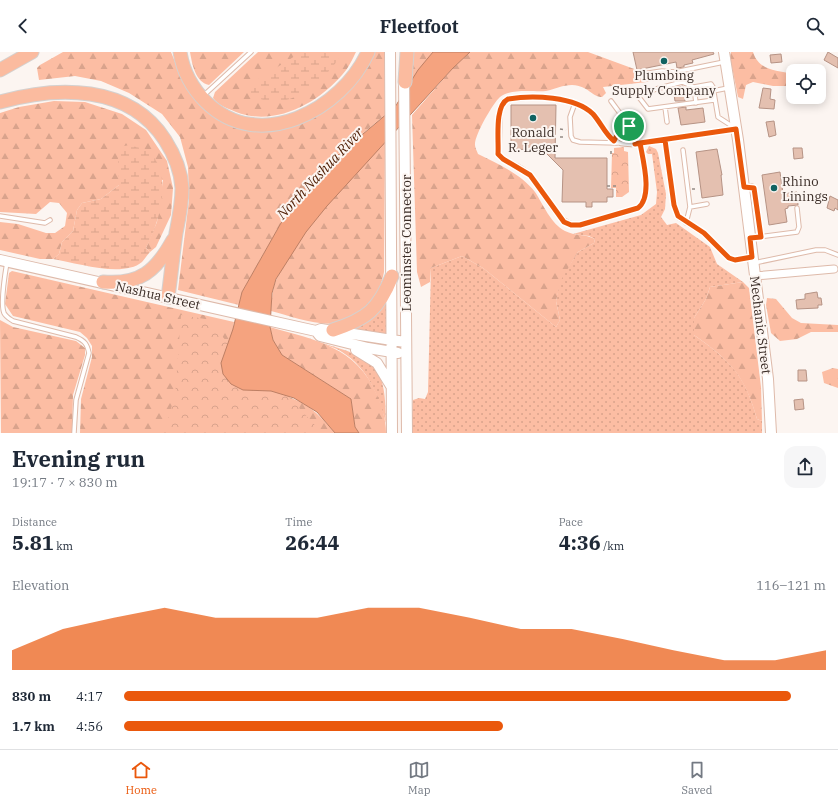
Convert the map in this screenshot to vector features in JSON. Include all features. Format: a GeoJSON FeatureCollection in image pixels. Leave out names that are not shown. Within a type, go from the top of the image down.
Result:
{"type":"FeatureCollection","features":[{"type":"Feature","properties":{"kind":"highway"},"geometry":{"type":"LineString","coordinates":[[0,70],[32,52]]}},
{"type":"Feature","properties":{"kind":"highway"},"geometry":{"type":"LineString","coordinates":[[180,52],[188,78],[202,98],[214,110],[225,117],[243,123],[260,125],[290,121],[320,108],[350,81],[368,52]]}},
{"type":"Feature","properties":{"kind":"highway"},"geometry":{"type":"LineString","coordinates":[[405,82],[407,52]]}},
{"type":"Feature","properties":{"kind":"highway"},"geometry":{"type":"LineString","coordinates":[[0,102],[41,93],[69,92],[108,97],[122,102],[141,114],[160,133],[171,149],[178,168],[182,188],[182,206],[176,233],[168,297]]}},
{"type":"Feature","properties":{"kind":"highway"},"geometry":{"type":"LineString","coordinates":[[103,282],[129,282],[148,273],[161,259],[176,233]]}},
{"type":"Feature","properties":{"kind":"highway"},"geometry":{"type":"LineString","coordinates":[[333,330],[360,320],[376,307],[382,299],[392,276]]}},
{"type":"Feature","properties":{"kind":"main road","name":"Leominster Connector"},"geometry":{"type":"LineString","coordinates":[[404,52],[407,433]]}},
{"type":"Feature","properties":{"kind":"main road","name":"Leominster Connector"},"geometry":{"type":"LineString","coordinates":[[390,56],[392,433]]}},
{"type":"Feature","properties":{"kind":"main road","name":"Mechanic Street"},"geometry":{"type":"LineString","coordinates":[[724,57],[744,187],[768,379],[771,433]]}},
{"type":"Feature","properties":{"kind":"main road","name":"Nashua Street"},"geometry":{"type":"LineString","coordinates":[[3,260],[292,326],[368,348],[406,354]]}},
{"type":"Feature","properties":{"kind":"main road","name":"Nashua Street"},"geometry":{"type":"LineString","coordinates":[[318,334],[321,329],[333,330],[392,341],[406,342]]}},
{"type":"Feature","properties":{"kind":"main road"},"geometry":{"type":"LineString","coordinates":[[318,334],[330,342],[360,352],[372,359],[381,368],[392,388]]}},
{"type":"Feature","properties":{"kind":"street"},"geometry":{"type":"LineString","coordinates":[[755,276],[834,269]]}},
{"type":"Feature","properties":{"kind":"lane"},"geometry":{"type":"LineString","coordinates":[[202,98],[251,52]]}},
{"type":"Feature","properties":{"kind":"lane"},"geometry":{"type":"LineString","coordinates":[[642,74],[662,71],[675,72],[724,57]]}},
{"type":"Feature","properties":{"kind":"lane"},"geometry":{"type":"LineString","coordinates":[[714,100],[648,109],[638,94],[682,82],[694,87],[710,84],[713,91],[718,117],[736,129]]}},
{"type":"Feature","properties":{"kind":"lane"},"geometry":{"type":"LineString","coordinates":[[694,87],[696,103]]}},
{"type":"Feature","properties":{"kind":"lane"},"geometry":{"type":"LineString","coordinates":[[713,91],[729,88]]}},
{"type":"Feature","properties":{"kind":"lane"},"geometry":{"type":"LineString","coordinates":[[619,143],[614,141],[593,114],[575,103],[550,98],[511,99],[504,101],[499,111],[499,156],[530,175],[564,222],[571,225],[580,225],[640,207],[644,201],[646,191],[640,143]]}},
{"type":"Feature","properties":{"kind":"lane"},"geometry":{"type":"LineString","coordinates":[[611,101],[634,134],[635,144]]}},
{"type":"Feature","properties":{"kind":"lane"},"geometry":{"type":"LineString","coordinates":[[575,103],[570,117],[571,136],[573,140],[580,142],[635,144],[736,129]]}},
{"type":"Feature","properties":{"kind":"lane"},"geometry":{"type":"LineString","coordinates":[[665,107],[667,122]]}},
{"type":"Feature","properties":{"kind":"lane"},"geometry":{"type":"LineString","coordinates":[[665,140],[675,211],[679,218],[704,233],[729,258],[735,260],[753,260],[816,250],[824,250],[838,254]]}},
{"type":"Feature","properties":{"kind":"lane"},"geometry":{"type":"LineString","coordinates":[[683,150],[690,207],[686,223]]}},
{"type":"Feature","properties":{"kind":"lane"},"geometry":{"type":"LineString","coordinates":[[744,187],[754,188],[761,237]]}},
{"type":"Feature","properties":{"kind":"lane"},"geometry":{"type":"LineString","coordinates":[[690,207],[707,204]]}},
{"type":"Feature","properties":{"kind":"lane"},"geometry":{"type":"LineString","coordinates":[[750,238],[798,231],[797,208]]}},
{"type":"Feature","properties":{"kind":"lane"},"geometry":{"type":"LineString","coordinates":[[0,216],[45,223],[50,220]]}},
{"type":"Feature","properties":{"kind":"lane"},"geometry":{"type":"LineString","coordinates":[[3,260],[3,311],[7,317],[13,321],[76,337],[83,340],[88,346],[89,353],[76,400],[74,433]]}},
{"type":"Feature","properties":{"kind":"path"},"geometry":{"type":"LineString","coordinates":[[614,141],[618,133],[629,126]]}},
{"type":"Feature","properties":{"kind":"path"},"geometry":{"type":"LineString","coordinates":[[607,186],[617,186]]}},
{"type":"Feature","properties":{"kind":"green space"},"geometry":{"type":"Polygon","coordinates":[[[63,52],[171,52],[182,79],[238,126],[315,114],[372,52],[384,52],[385,115],[331,160],[281,223],[242,292],[239,305],[178,290],[189,200],[188,167],[180,137],[162,114],[129,93],[101,81],[75,76],[39,80],[37,68],[63,52]]]}},
{"type":"Feature","properties":{"kind":"green space"},"geometry":{"type":"Polygon","coordinates":[[[190,52],[244,52],[209,85],[200,80],[197,76],[190,52]]]}},
{"type":"Feature","properties":{"kind":"green space"},"geometry":{"type":"Polygon","coordinates":[[[258,52],[356,52],[342,75],[332,86],[320,95],[294,110],[280,115],[265,117],[250,116],[236,112],[218,103],[213,98],[215,92],[258,52]]]}},
{"type":"Feature","properties":{"kind":"green space"},"geometry":{"type":"Polygon","coordinates":[[[297,52],[343,52],[326,74],[315,85],[289,99],[276,102],[263,100],[250,93],[252,83],[295,56],[297,52]]]}},
{"type":"Feature","properties":{"kind":"green space"},"geometry":{"type":"Polygon","coordinates":[[[413,52],[433,52],[411,82],[413,52]]]}},
{"type":"Feature","properties":{"kind":"green space"},"geometry":{"type":"Polygon","coordinates":[[[470,52],[588,52],[637,70],[639,79],[673,74],[673,79],[603,87],[606,93],[602,97],[595,95],[582,87],[572,85],[562,86],[546,91],[510,92],[497,100],[481,127],[475,145],[478,154],[501,165],[530,186],[551,219],[560,228],[569,233],[588,236],[595,239],[594,243],[578,252],[561,280],[556,301],[560,320],[556,327],[483,268],[462,256],[431,268],[430,282],[421,287],[417,272],[412,115],[453,68],[470,52]]]}},
{"type":"Feature","properties":{"kind":"green space"},"geometry":{"type":"Polygon","coordinates":[[[731,52],[753,52],[759,63],[769,69],[786,73],[786,86],[773,86],[753,82],[746,85],[743,99],[738,97],[730,57],[731,52]]]}},
{"type":"Feature","properties":{"kind":"green space"},"geometry":{"type":"Polygon","coordinates":[[[54,101],[85,102],[122,114],[146,130],[167,161],[173,188],[171,215],[156,247],[150,252],[146,248],[157,222],[163,180],[119,185],[101,199],[82,203],[77,210],[73,231],[62,242],[59,254],[53,259],[40,259],[0,250],[0,222],[18,224],[46,233],[55,233],[65,226],[67,213],[59,203],[50,202],[36,214],[0,212],[0,113],[19,107],[54,101]]]}},
{"type":"Feature","properties":{"kind":"green space"},"geometry":{"type":"Polygon","coordinates":[[[385,142],[384,272],[381,284],[374,298],[353,318],[340,323],[330,324],[310,322],[271,311],[272,294],[275,282],[299,242],[340,189],[385,142]]]}},
{"type":"Feature","properties":{"kind":"green space"},"geometry":{"type":"Polygon","coordinates":[[[129,145],[149,152],[157,161],[161,173],[162,199],[155,226],[146,248],[150,252],[142,262],[134,267],[123,269],[99,268],[53,259],[59,254],[62,242],[73,231],[77,210],[82,203],[101,199],[119,185],[118,156],[120,147],[129,145]]]}},
{"type":"Feature","properties":{"kind":"green space"},"geometry":{"type":"Polygon","coordinates":[[[649,146],[656,149],[658,153],[666,194],[665,209],[661,217],[667,225],[676,223],[710,247],[717,264],[743,282],[710,287],[706,299],[694,318],[694,335],[727,361],[742,380],[757,419],[762,421],[762,433],[411,433],[413,400],[419,398],[425,399],[428,392],[431,268],[462,256],[483,268],[556,327],[560,320],[556,301],[560,280],[578,252],[594,243],[595,239],[589,236],[573,234],[641,215],[656,204],[657,192],[652,154],[648,154],[646,152],[649,146]]]}},
{"type":"Feature","properties":{"kind":"green space"},"geometry":{"type":"Polygon","coordinates":[[[624,147],[624,151],[628,152],[629,192],[622,197],[616,197],[616,188],[611,188],[612,153],[614,153],[614,148],[624,147]]]}},
{"type":"Feature","properties":{"kind":"green space"},"geometry":{"type":"Polygon","coordinates":[[[12,271],[234,322],[233,329],[271,391],[292,398],[307,406],[314,411],[335,433],[80,433],[81,399],[92,357],[92,346],[87,338],[80,332],[13,316],[5,304],[9,273],[12,271]]]}},
{"type":"Feature","properties":{"kind":"green space"},"geometry":{"type":"Polygon","coordinates":[[[743,282],[749,288],[761,387],[762,421],[757,419],[742,380],[735,371],[718,353],[694,335],[694,318],[706,299],[710,287],[743,282]]]}},
{"type":"Feature","properties":{"kind":"green space"},"geometry":{"type":"Polygon","coordinates":[[[767,298],[776,299],[792,318],[801,323],[838,325],[838,332],[811,332],[797,339],[780,341],[771,333],[766,305],[767,298]]]}},
{"type":"Feature","properties":{"kind":"green space"},"geometry":{"type":"Polygon","coordinates":[[[386,302],[386,333],[384,334],[349,328],[386,302]]]}},
{"type":"Feature","properties":{"kind":"green space"},"geometry":{"type":"Polygon","coordinates":[[[181,315],[217,321],[222,336],[240,357],[280,387],[322,433],[163,433],[175,396],[181,315]]]}},
{"type":"Feature","properties":{"kind":"green space"},"geometry":{"type":"Polygon","coordinates":[[[0,320],[13,327],[76,341],[85,348],[85,355],[73,395],[72,433],[1,433],[0,320]]]}},
{"type":"Feature","properties":{"kind":"green space"},"geometry":{"type":"Polygon","coordinates":[[[270,327],[303,336],[333,348],[358,366],[369,379],[381,404],[386,433],[359,433],[355,427],[351,399],[282,355],[273,340],[270,327]]]}},
{"type":"Feature","properties":{"kind":"green space"},"geometry":{"type":"Polygon","coordinates":[[[316,341],[351,352],[363,358],[372,365],[379,374],[383,386],[386,423],[371,383],[359,366],[351,358],[339,350],[316,341]]]}},
{"type":"Feature","properties":{"kind":"green space"},"geometry":{"type":"Polygon","coordinates":[[[833,368],[838,369],[838,388],[824,383],[822,372],[833,368]]]}},
{"type":"Feature","properties":{"kind":"shaded area"},"geometry":{"type":"Polygon","coordinates":[[[433,52],[470,52],[453,68],[327,206],[306,232],[276,279],[272,293],[270,327],[273,340],[282,355],[351,399],[355,427],[359,433],[335,433],[317,412],[294,398],[271,391],[243,390],[231,384],[223,374],[221,363],[233,329],[242,292],[281,223],[331,161],[395,107],[418,70],[433,52]]]}},
{"type":"Feature","properties":{"kind":"building","name":"Plumbing Supply Company"},"geometry":{"type":"Polygon","coordinates":[[[633,52],[713,52],[714,54],[692,60],[693,63],[684,65],[684,67],[677,68],[676,62],[637,70],[633,52]]]}},
{"type":"Feature","properties":{"kind":"building"},"geometry":{"type":"Polygon","coordinates":[[[828,52],[838,58],[838,68],[824,60],[828,52]]]}},
{"type":"Feature","properties":{"kind":"building"},"geometry":{"type":"Polygon","coordinates":[[[781,54],[782,62],[771,63],[770,55],[781,54]]]}},
{"type":"Feature","properties":{"kind":"building"},"geometry":{"type":"Polygon","coordinates":[[[683,86],[685,101],[675,101],[673,88],[683,86]]]}},
{"type":"Feature","properties":{"kind":"building"},"geometry":{"type":"Polygon","coordinates":[[[763,88],[771,89],[770,99],[775,100],[774,109],[759,108],[763,88]]]}},
{"type":"Feature","properties":{"kind":"building"},"geometry":{"type":"Polygon","coordinates":[[[511,105],[556,105],[555,158],[607,158],[607,189],[613,189],[613,197],[607,197],[607,202],[592,202],[592,207],[586,207],[586,202],[562,202],[563,170],[543,150],[511,149],[511,105]]]}},
{"type":"Feature","properties":{"kind":"building"},"geometry":{"type":"Polygon","coordinates":[[[686,107],[686,110],[703,108],[705,122],[681,125],[678,108],[686,107]]]}},
{"type":"Feature","properties":{"kind":"building"},"geometry":{"type":"Polygon","coordinates":[[[774,121],[776,135],[769,137],[766,122],[774,121]]]}},
{"type":"Feature","properties":{"kind":"building"},"geometry":{"type":"Polygon","coordinates":[[[793,148],[802,148],[803,158],[794,159],[793,148]]]}},
{"type":"Feature","properties":{"kind":"building"},"geometry":{"type":"Polygon","coordinates":[[[717,149],[722,175],[723,195],[702,198],[696,152],[717,149]]]}},
{"type":"Feature","properties":{"kind":"building"},"geometry":{"type":"Polygon","coordinates":[[[780,172],[783,194],[797,192],[798,205],[788,206],[788,208],[785,209],[787,222],[769,225],[762,175],[780,172]]]}},
{"type":"Feature","properties":{"kind":"building"},"geometry":{"type":"Polygon","coordinates":[[[830,196],[838,200],[838,210],[835,208],[834,211],[827,208],[830,196]]]}},
{"type":"Feature","properties":{"kind":"building"},"geometry":{"type":"Polygon","coordinates":[[[817,292],[818,298],[821,298],[822,305],[818,305],[818,308],[797,309],[796,300],[805,299],[805,294],[817,292]]]}},
{"type":"Feature","properties":{"kind":"building"},"geometry":{"type":"Polygon","coordinates":[[[798,370],[806,370],[807,381],[798,381],[798,370]]]}},
{"type":"Feature","properties":{"kind":"building"},"geometry":{"type":"Polygon","coordinates":[[[803,399],[804,409],[795,410],[794,400],[803,399]]]}},
{"type":"Feature","properties":{"kind":"place","name":"Plumbing Supply Company"},"geometry":{"type":"Point","coordinates":[664,61]}},
{"type":"Feature","properties":{"kind":"place","name":"Ronald R. Leger"},"geometry":{"type":"Point","coordinates":[533,118]}},
{"type":"Feature","properties":{"kind":"place","name":"Rhino Linings"},"geometry":{"type":"Point","coordinates":[774,188]}},
{"type":"Feature","properties":{"kind":"route"},"geometry":{"type":"LineString","coordinates":[[629,126],[618,133],[614,141],[593,114],[579,104],[550,98],[508,99],[502,103],[499,111],[498,154],[503,159],[524,170],[530,175],[564,222],[571,225],[580,225],[640,207],[645,198],[646,191],[640,143],[736,129],[744,187],[752,186],[754,188],[761,237],[750,238],[752,257],[732,260],[725,256],[713,241],[704,233],[679,218],[676,214],[674,205],[665,140],[640,143],[635,144],[634,134],[629,126]]}},
{"type":"Feature","properties":{"kind":"water label","name":"North Nashua River"},"geometry":{"type":"Point","coordinates":[320,173]}}]}
